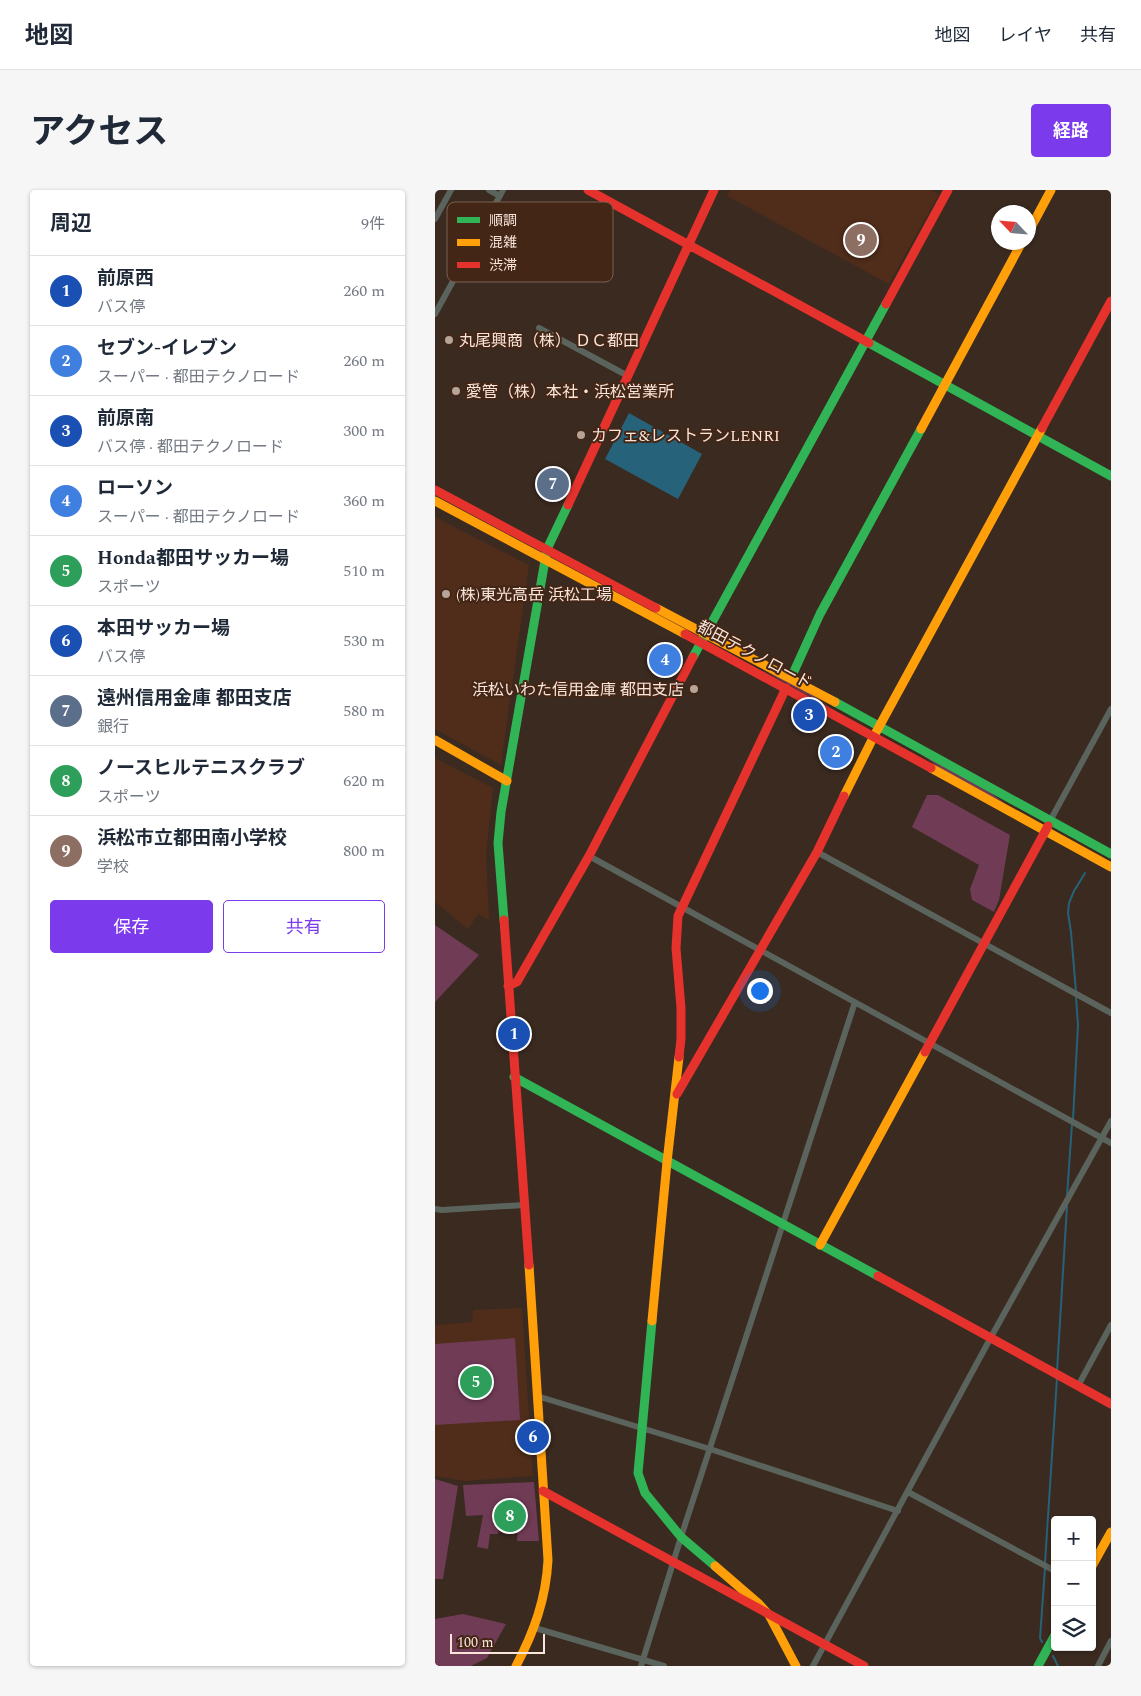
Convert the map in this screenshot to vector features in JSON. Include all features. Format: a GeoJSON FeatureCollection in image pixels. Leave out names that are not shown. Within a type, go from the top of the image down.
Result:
{"type":"FeatureCollection","features":[{"type":"Feature","properties":{"kind":"street"},"geometry":{"type":"LineString","coordinates":[[435,219],[451,190]]}},
{"type":"Feature","properties":{"kind":"street"},"geometry":{"type":"LineString","coordinates":[[489,190],[501,193]]}},
{"type":"Feature","properties":{"kind":"street"},"geometry":{"type":"LineString","coordinates":[[588,190],[610,202]]}},
{"type":"Feature","properties":{"kind":"street"},"geometry":{"type":"LineString","coordinates":[[516,1666],[535,1628],[544,1598],[548,1568],[498,843],[547,548],[714,190]]}},
{"type":"Feature","properties":{"kind":"street"},"geometry":{"type":"LineString","coordinates":[[508,986],[517,982],[589,856],[703,638],[948,190]]}},
{"type":"Feature","properties":{"kind":"street"},"geometry":{"type":"LineString","coordinates":[[1036,218],[1051,190]]}},
{"type":"Feature","properties":{"kind":"street"},"geometry":{"type":"LineString","coordinates":[[613,204],[1111,476]]}},
{"type":"Feature","properties":{"kind":"street"},"geometry":{"type":"LineString","coordinates":[[791,678],[820,614],[1018,250]]}},
{"type":"Feature","properties":{"kind":"street"},"geometry":{"type":"LineString","coordinates":[[435,314],[437,305],[450,282]]}},
{"type":"Feature","properties":{"kind":"street"},"geometry":{"type":"LineString","coordinates":[[675,1098],[817,852],[874,736],[1111,301]]}},
{"type":"Feature","properties":{"kind":"street"},"geometry":{"type":"LineString","coordinates":[[539,328],[628,376]]}},
{"type":"Feature","properties":{"kind":"street","name":"都田テクノロード"},"geometry":{"type":"LineString","coordinates":[[435,490],[547,548],[786,688],[1111,867]]}},
{"type":"Feature","properties":{"kind":"street","name":"都田テクノロード"},"geometry":{"type":"LineString","coordinates":[[435,501],[703,638],[791,678],[1111,854]]}},
{"type":"Feature","properties":{"kind":"street"},"geometry":{"type":"LineString","coordinates":[[786,688],[678,916],[676,948],[681,1008],[681,1039],[667,1162],[638,1473],[645,1493],[681,1537],[759,1604],[769,1615],[796,1666]]}},
{"type":"Feature","properties":{"kind":"street"},"geometry":{"type":"LineString","coordinates":[[820,1244],[1111,709]]}},
{"type":"Feature","properties":{"kind":"street"},"geometry":{"type":"LineString","coordinates":[[435,740],[507,781]]}},
{"type":"Feature","properties":{"kind":"street"},"geometry":{"type":"LineString","coordinates":[[817,852],[1111,1013]]}},
{"type":"Feature","properties":{"kind":"street"},"geometry":{"type":"LineString","coordinates":[[589,856],[1111,1143]]}},
{"type":"Feature","properties":{"kind":"street"},"geometry":{"type":"LineString","coordinates":[[642,1663],[709,1449],[855,1002]]}},
{"type":"Feature","properties":{"kind":"street"},"geometry":{"type":"LineString","coordinates":[[514,1077],[1111,1404]]}},
{"type":"Feature","properties":{"kind":"street"},"geometry":{"type":"LineString","coordinates":[[813,1666],[990,1339],[1111,1121]]}},
{"type":"Feature","properties":{"kind":"street"},"geometry":{"type":"LineString","coordinates":[[435,1209],[524,1205]]}},
{"type":"Feature","properties":{"kind":"street"},"geometry":{"type":"LineString","coordinates":[[1078,1386],[1111,1325]]}},
{"type":"Feature","properties":{"kind":"street"},"geometry":{"type":"LineString","coordinates":[[537,1396],[709,1449],[898,1511]]}},
{"type":"Feature","properties":{"kind":"street"},"geometry":{"type":"LineString","coordinates":[[543,1490],[864,1666]]}},
{"type":"Feature","properties":{"kind":"street"},"geometry":{"type":"LineString","coordinates":[[908,1492],[1050,1568]]}},
{"type":"Feature","properties":{"kind":"street"},"geometry":{"type":"LineString","coordinates":[[1095,1561],[1111,1532]]}},
{"type":"Feature","properties":{"kind":"street"},"geometry":{"type":"LineString","coordinates":[[535,1628],[642,1663],[663,1666]]}},
{"type":"Feature","properties":{"kind":"street"},"geometry":{"type":"LineString","coordinates":[[1097,1666],[1111,1641]]}},
{"type":"Feature","properties":{"kind":"street"},"geometry":{"type":"LineString","coordinates":[[1038,1666],[1051,1642]]}},
{"type":"Feature","properties":{"kind":"shaded area"},"geometry":{"type":"Polygon","coordinates":[[[730,190],[931,190],[939,194],[889,284],[727,196],[730,190]]]}},
{"type":"Feature","properties":{"kind":"shaded area"},"geometry":{"type":"Polygon","coordinates":[[[435,517],[529,565],[501,765],[435,729],[435,517]]]}},
{"type":"Feature","properties":{"kind":"shaded area"},"geometry":{"type":"Polygon","coordinates":[[[746,658],[807,691],[831,708],[775,677],[746,658]]]}},
{"type":"Feature","properties":{"kind":"shaded area"},"geometry":{"type":"Polygon","coordinates":[[[911,747],[980,785],[1006,804],[943,770],[911,747]]]}},
{"type":"Feature","properties":{"kind":"shaded area"},"geometry":{"type":"Polygon","coordinates":[[[435,758],[493,788],[486,854],[489,920],[478,914],[468,929],[435,902],[435,758]]]}},
{"type":"Feature","properties":{"kind":"shaded area"},"geometry":{"type":"Polygon","coordinates":[[[927,795],[938,795],[1010,835],[999,900],[994,912],[972,900],[970,889],[979,865],[912,827],[927,795]]]}},
{"type":"Feature","properties":{"kind":"shaded area"},"geometry":{"type":"Polygon","coordinates":[[[435,925],[479,955],[435,1002],[435,925]]]}},
{"type":"Feature","properties":{"kind":"shaded area"},"geometry":{"type":"Polygon","coordinates":[[[522,1308],[533,1476],[465,1481],[435,1476],[435,1325],[472,1322],[473,1310],[522,1308]]]}},
{"type":"Feature","properties":{"kind":"shaded area"},"geometry":{"type":"Polygon","coordinates":[[[515,1338],[520,1420],[435,1425],[435,1344],[515,1338]]]}},
{"type":"Feature","properties":{"kind":"shaded area"},"geometry":{"type":"Polygon","coordinates":[[[435,1479],[458,1486],[443,1579],[435,1579],[435,1479]]]}},
{"type":"Feature","properties":{"kind":"shaded area"},"geometry":{"type":"Polygon","coordinates":[[[534,1482],[539,1541],[517,1541],[518,1525],[500,1524],[498,1534],[490,1534],[488,1549],[477,1547],[483,1515],[466,1516],[463,1485],[534,1482]]]}},
{"type":"Feature","properties":{"kind":"shaded area"},"geometry":{"type":"Polygon","coordinates":[[[463,1614],[506,1624],[487,1658],[471,1666],[435,1666],[435,1619],[463,1614]]]}},
{"type":"Feature","properties":{"kind":"water"},"geometry":{"type":"Polygon","coordinates":[[[629,413],[702,454],[678,499],[605,459],[629,413]]]}},
{"type":"Feature","properties":{"kind":"waterway"},"geometry":{"type":"LineString","coordinates":[[1076,992],[1068,913],[1069,903],[1074,891],[1085,873]]}},
{"type":"Feature","properties":{"kind":"waterway"},"geometry":{"type":"LineString","coordinates":[[1073,1119],[1078,1025],[1076,997]]}},
{"type":"Feature","properties":{"kind":"waterway"},"geometry":{"type":"LineString","coordinates":[[1067,1196],[1072,1124]]}},
{"type":"Feature","properties":{"kind":"waterway"},"geometry":{"type":"LineString","coordinates":[[1057,1371],[1067,1206]]}},
{"type":"Feature","properties":{"kind":"waterway"},"geometry":{"type":"LineString","coordinates":[[1045,1563],[1057,1378]]}},
{"type":"Feature","properties":{"kind":"waterway"},"geometry":{"type":"LineString","coordinates":[[1042,1642],[1040,1638],[1045,1568]]}},
{"type":"Feature","properties":{"kind":"waterway"},"geometry":{"type":"LineString","coordinates":[[1053,1656],[1058,1666]]}},
{"type":"Feature","properties":{"kind":"traffic: fast"},"geometry":{"type":"LineString","coordinates":[[693,657],[886,304]]}},
{"type":"Feature","properties":{"kind":"traffic: fast"},"geometry":{"type":"LineString","coordinates":[[869,343],[1111,476]]}},
{"type":"Feature","properties":{"kind":"traffic: fast"},"geometry":{"type":"LineString","coordinates":[[791,678],[820,614],[921,429]]}},
{"type":"Feature","properties":{"kind":"traffic: fast"},"geometry":{"type":"LineString","coordinates":[[504,920],[498,843],[501,812],[547,549],[568,505]]}},
{"type":"Feature","properties":{"kind":"traffic: fast"},"geometry":{"type":"LineString","coordinates":[[835,702],[1111,854]]}},
{"type":"Feature","properties":{"kind":"traffic: fast"},"geometry":{"type":"LineString","coordinates":[[514,1077],[878,1276]]}},
{"type":"Feature","properties":{"kind":"traffic: fast"},"geometry":{"type":"LineString","coordinates":[[652,1321],[638,1473],[645,1493],[681,1537],[715,1566]]}},
{"type":"Feature","properties":{"kind":"traffic: fast"},"geometry":{"type":"LineString","coordinates":[[1038,1666],[1051,1642]]}},
{"type":"Feature","properties":{"kind":"traffic: slow"},"geometry":{"type":"LineString","coordinates":[[1036,218],[1051,190]]}},
{"type":"Feature","properties":{"kind":"traffic: slow"},"geometry":{"type":"LineString","coordinates":[[921,429],[1018,250]]}},
{"type":"Feature","properties":{"kind":"traffic: slow"},"geometry":{"type":"LineString","coordinates":[[844,796],[874,736],[1042,428]]}},
{"type":"Feature","properties":{"kind":"traffic: slow"},"geometry":{"type":"LineString","coordinates":[[435,501],[685,634]]}},
{"type":"Feature","properties":{"kind":"traffic: slow"},"geometry":{"type":"LineString","coordinates":[[656,608],[835,702]]}},
{"type":"Feature","properties":{"kind":"traffic: slow"},"geometry":{"type":"LineString","coordinates":[[435,740],[507,781]]}},
{"type":"Feature","properties":{"kind":"traffic: slow"},"geometry":{"type":"LineString","coordinates":[[931,768],[1111,867]]}},
{"type":"Feature","properties":{"kind":"traffic: slow"},"geometry":{"type":"LineString","coordinates":[[820,1245],[925,1052]]}},
{"type":"Feature","properties":{"kind":"traffic: slow"},"geometry":{"type":"LineString","coordinates":[[652,1321],[679,1057]]}},
{"type":"Feature","properties":{"kind":"traffic: slow"},"geometry":{"type":"LineString","coordinates":[[516,1666],[528,1641],[542,1602],[548,1560],[529,1265]]}},
{"type":"Feature","properties":{"kind":"traffic: slow"},"geometry":{"type":"LineString","coordinates":[[1095,1561],[1111,1532]]}},
{"type":"Feature","properties":{"kind":"traffic: slow"},"geometry":{"type":"LineString","coordinates":[[715,1566],[769,1615],[796,1666]]}},
{"type":"Feature","properties":{"kind":"traffic: jam"},"geometry":{"type":"LineString","coordinates":[[588,190],[610,202]]}},
{"type":"Feature","properties":{"kind":"traffic: jam"},"geometry":{"type":"LineString","coordinates":[[568,505],[714,190]]}},
{"type":"Feature","properties":{"kind":"traffic: jam"},"geometry":{"type":"LineString","coordinates":[[886,304],[948,190]]}},
{"type":"Feature","properties":{"kind":"traffic: jam"},"geometry":{"type":"LineString","coordinates":[[613,204],[869,343]]}},
{"type":"Feature","properties":{"kind":"traffic: jam"},"geometry":{"type":"LineString","coordinates":[[1042,428],[1111,301]]}},
{"type":"Feature","properties":{"kind":"traffic: jam"},"geometry":{"type":"LineString","coordinates":[[435,490],[656,608]]}},
{"type":"Feature","properties":{"kind":"traffic: jam"},"geometry":{"type":"LineString","coordinates":[[685,634],[931,768]]}},
{"type":"Feature","properties":{"kind":"traffic: jam"},"geometry":{"type":"LineString","coordinates":[[508,986],[517,982],[589,856],[693,657]]}},
{"type":"Feature","properties":{"kind":"traffic: jam"},"geometry":{"type":"LineString","coordinates":[[679,1057],[681,1008],[676,948],[678,916],[786,688]]}},
{"type":"Feature","properties":{"kind":"traffic: jam"},"geometry":{"type":"LineString","coordinates":[[677,1094],[817,852],[844,796]]}},
{"type":"Feature","properties":{"kind":"traffic: jam"},"geometry":{"type":"LineString","coordinates":[[925,1052],[1048,826]]}},
{"type":"Feature","properties":{"kind":"traffic: jam"},"geometry":{"type":"LineString","coordinates":[[504,920],[529,1265]]}},
{"type":"Feature","properties":{"kind":"traffic: jam"},"geometry":{"type":"LineString","coordinates":[[878,1276],[1111,1404]]}},
{"type":"Feature","properties":{"kind":"traffic: jam"},"geometry":{"type":"LineString","coordinates":[[543,1491],[864,1666]]}},
{"type":"Feature","properties":{"kind":"place","name":"浜松市立都田南小学校"},"geometry":{"type":"Point","coordinates":[861,240]}},
{"type":"Feature","properties":{"kind":"place","name":"丸尾興商（株） ＤＣ都田"},"geometry":{"type":"Point","coordinates":[449,340]}},
{"type":"Feature","properties":{"kind":"place","name":"愛管（株）本社・浜松営業所"},"geometry":{"type":"Point","coordinates":[456,391]}},
{"type":"Feature","properties":{"kind":"place","name":"カフェ&レストランLENRI"},"geometry":{"type":"Point","coordinates":[581,435]}},
{"type":"Feature","properties":{"kind":"place","name":"遠州信用金庫 都田支店"},"geometry":{"type":"Point","coordinates":[553,484]}},
{"type":"Feature","properties":{"kind":"place","name":"(株)東光高岳 浜松工場"},"geometry":{"type":"Point","coordinates":[446,594]}},
{"type":"Feature","properties":{"kind":"place","name":"ローソン"},"geometry":{"type":"Point","coordinates":[665,660]}},
{"type":"Feature","properties":{"kind":"place","name":"浜松いわた信用金庫 都田支店"},"geometry":{"type":"Point","coordinates":[694,689]}},
{"type":"Feature","properties":{"kind":"place","name":"前原南"},"geometry":{"type":"Point","coordinates":[809,715]}},
{"type":"Feature","properties":{"kind":"place","name":"セブン-イレブン"},"geometry":{"type":"Point","coordinates":[836,752]}},
{"type":"Feature","properties":{"kind":"place","name":"前原西"},"geometry":{"type":"Point","coordinates":[514,1034]}},
{"type":"Feature","properties":{"kind":"place","name":"Honda都田サッカー場"},"geometry":{"type":"Point","coordinates":[476,1382]}},
{"type":"Feature","properties":{"kind":"place","name":"本田サッカー場"},"geometry":{"type":"Point","coordinates":[533,1437]}},
{"type":"Feature","properties":{"kind":"place","name":"ノースヒルテニスクラブ"},"geometry":{"type":"Point","coordinates":[510,1516]}}]}
